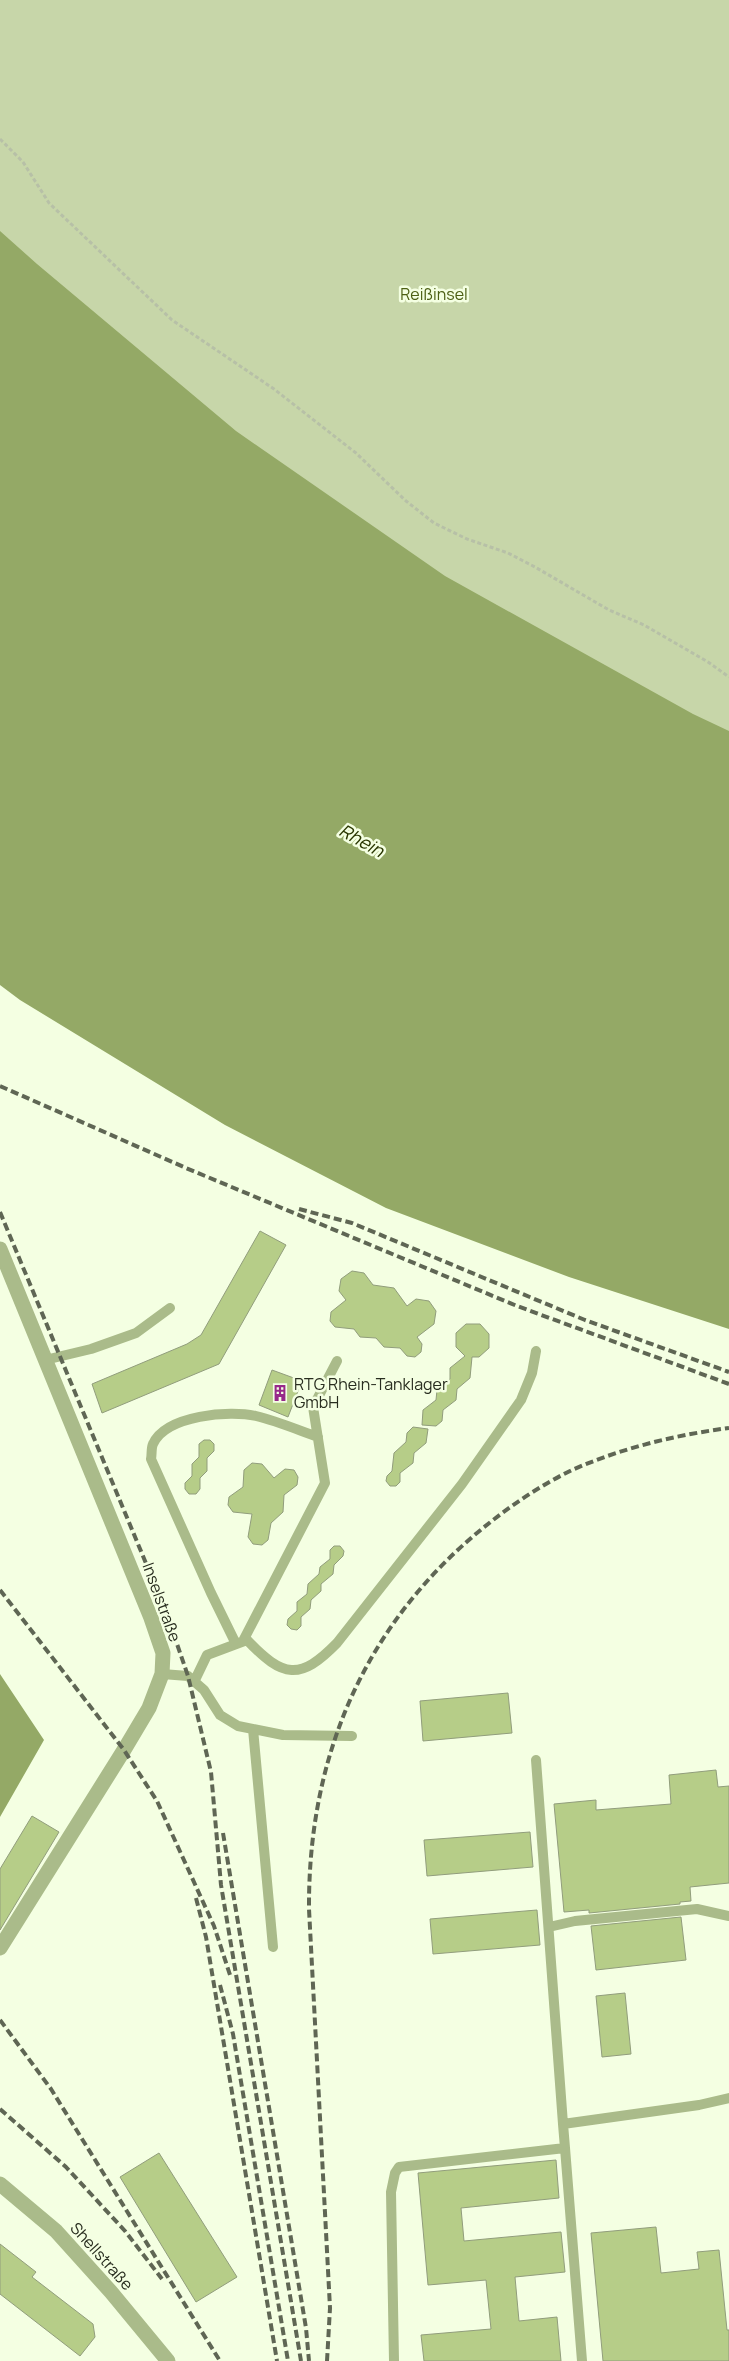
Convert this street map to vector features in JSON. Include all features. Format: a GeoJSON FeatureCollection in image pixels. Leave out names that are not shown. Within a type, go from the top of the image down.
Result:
{"type":"FeatureCollection","features":[{"type":"Feature","properties":{"kind":"street","name":"Inselstraße"},"geometry":{"type":"LineString","coordinates":[[0,1249],[151,1618],[162,1653],[162,1674],[149,1708],[0,1948]]}},
{"type":"Feature","properties":{"kind":"street","name":"Shellstraße"},"geometry":{"type":"LineString","coordinates":[[0,2184],[56,2231],[111,2292],[168,2361]]}},
{"type":"Feature","properties":{"kind":"lane"},"geometry":{"type":"LineString","coordinates":[[45,1360],[91,1349],[136,1333],[170,1308]]}},
{"type":"Feature","properties":{"kind":"lane"},"geometry":{"type":"LineString","coordinates":[[194,1682],[207,1655],[247,1640],[261,1654],[282,1669],[301,1670],[319,1661],[343,1636],[468,1477],[520,1400],[532,1373],[536,1351]]}},
{"type":"Feature","properties":{"kind":"lane"},"geometry":{"type":"LineString","coordinates":[[240,1643],[325,1483],[313,1407],[337,1361]]}},
{"type":"Feature","properties":{"kind":"lane"},"geometry":{"type":"LineString","coordinates":[[240,1643],[210,1592],[151,1459],[153,1444],[167,1428],[176,1423],[214,1415],[238,1414],[256,1416],[318,1437]]}},
{"type":"Feature","properties":{"kind":"lane"},"geometry":{"type":"LineString","coordinates":[[162,1674],[188,1676],[204,1690],[220,1715],[238,1726],[282,1735],[352,1736]]}},
{"type":"Feature","properties":{"kind":"lane"},"geometry":{"type":"LineString","coordinates":[[253,1730],[273,1947]]}},
{"type":"Feature","properties":{"kind":"lane"},"geometry":{"type":"LineString","coordinates":[[536,1760],[582,2361]]}},
{"type":"Feature","properties":{"kind":"lane"},"geometry":{"type":"LineString","coordinates":[[549,1927],[575,1921],[697,1909],[729,1916]]}},
{"type":"Feature","properties":{"kind":"lane"},"geometry":{"type":"LineString","coordinates":[[563,2124],[699,2105],[729,2098]]}},
{"type":"Feature","properties":{"kind":"lane"},"geometry":{"type":"LineString","coordinates":[[394,2361],[391,2192],[395,2173],[399,2167],[565,2148]]}},
{"type":"Feature","properties":{"kind":"path"},"geometry":{"type":"LineString","coordinates":[[0,139],[23,162],[49,204],[172,320],[282,395],[356,452],[406,501],[434,523],[467,540],[508,553],[535,566],[609,610],[644,625],[729,676]]}},
{"type":"Feature","properties":{"kind":"green space","name":"Reißinsel"},"geometry":{"type":"Polygon","coordinates":[[[0,0],[729,0],[729,798],[0,319],[0,0]]]}},
{"type":"Feature","properties":{"kind":"water","name":"Rhein"},"geometry":{"type":"Polygon","coordinates":[[[0,231],[236,431],[445,576],[693,714],[729,731],[729,1329],[569,1277],[386,1208],[225,1125],[20,1000],[0,985],[0,231]]]}},
{"type":"Feature","properties":{"kind":"water"},"geometry":{"type":"Polygon","coordinates":[[[0,1674],[44,1740],[0,1817],[0,1674]]]}},
{"type":"Feature","properties":{"kind":"building"},"geometry":{"type":"Polygon","coordinates":[[[260,1231],[286,1245],[219,1364],[102,1413],[92,1384],[187,1344],[201,1335],[260,1231]]]}},
{"type":"Feature","properties":{"kind":"building"},"geometry":{"type":"Polygon","coordinates":[[[352,1271],[364,1273],[373,1285],[394,1288],[407,1306],[416,1299],[429,1301],[436,1311],[434,1324],[417,1337],[422,1344],[421,1352],[415,1357],[407,1356],[400,1348],[384,1347],[376,1338],[360,1337],[354,1329],[335,1327],[330,1321],[331,1312],[346,1300],[339,1291],[341,1279],[352,1271]]]}},
{"type":"Feature","properties":{"kind":"building"},"geometry":{"type":"Polygon","coordinates":[[[466,1324],[480,1324],[489,1334],[489,1348],[479,1357],[472,1357],[470,1378],[457,1389],[456,1400],[443,1410],[442,1421],[436,1426],[422,1425],[423,1410],[436,1400],[437,1390],[450,1379],[450,1368],[465,1356],[456,1347],[456,1333],[466,1324]]]}},
{"type":"Feature","properties":{"kind":"building","name":"RTG Rhein-Tanklager GmbH"},"geometry":{"type":"Polygon","coordinates":[[[272,1370],[302,1381],[288,1417],[259,1405],[272,1370]]]}},
{"type":"Feature","properties":{"kind":"building"},"geometry":{"type":"Polygon","coordinates":[[[413,1427],[428,1429],[426,1443],[414,1453],[413,1463],[400,1473],[400,1482],[396,1486],[390,1486],[386,1481],[387,1476],[392,1471],[394,1453],[406,1442],[407,1433],[413,1427]]]}},
{"type":"Feature","properties":{"kind":"building"},"geometry":{"type":"Polygon","coordinates":[[[204,1440],[210,1440],[214,1444],[214,1451],[207,1458],[207,1471],[200,1478],[200,1489],[196,1494],[189,1494],[185,1489],[185,1483],[192,1476],[192,1464],[199,1457],[199,1444],[204,1440]]]}},
{"type":"Feature","properties":{"kind":"building"},"geometry":{"type":"Polygon","coordinates":[[[252,1463],[262,1464],[274,1478],[285,1469],[294,1470],[298,1477],[297,1485],[284,1495],[283,1512],[271,1523],[268,1540],[262,1545],[253,1544],[248,1537],[252,1514],[233,1512],[228,1505],[229,1497],[243,1487],[244,1470],[252,1463]]]}},
{"type":"Feature","properties":{"kind":"building"},"geometry":{"type":"Polygon","coordinates":[[[334,1546],[340,1546],[344,1551],[343,1556],[334,1565],[333,1574],[321,1584],[321,1591],[311,1600],[310,1609],[301,1617],[301,1626],[297,1630],[291,1629],[287,1625],[288,1619],[297,1611],[297,1602],[307,1594],[308,1584],[319,1574],[320,1567],[330,1559],[330,1550],[334,1546]]]}},
{"type":"Feature","properties":{"kind":"building"},"geometry":{"type":"Polygon","coordinates":[[[508,1693],[512,1733],[423,1741],[420,1701],[508,1693]]]}},
{"type":"Feature","properties":{"kind":"building"},"geometry":{"type":"Polygon","coordinates":[[[716,1770],[718,1787],[729,1786],[729,1883],[690,1887],[691,1901],[680,1902],[680,1904],[589,1913],[589,1910],[564,1912],[554,1804],[596,1800],[596,1810],[671,1804],[669,1775],[716,1770]]]}},
{"type":"Feature","properties":{"kind":"building"},"geometry":{"type":"Polygon","coordinates":[[[32,1816],[59,1832],[0,1930],[0,1869],[32,1816]]]}},
{"type":"Feature","properties":{"kind":"building"},"geometry":{"type":"Polygon","coordinates":[[[530,1832],[533,1867],[427,1876],[424,1840],[530,1832]]]}},
{"type":"Feature","properties":{"kind":"building"},"geometry":{"type":"Polygon","coordinates":[[[537,1910],[540,1945],[433,1954],[430,1919],[537,1910]]]}},
{"type":"Feature","properties":{"kind":"building"},"geometry":{"type":"Polygon","coordinates":[[[681,1917],[686,1960],[596,1970],[591,1926],[681,1917]]]}},
{"type":"Feature","properties":{"kind":"building"},"geometry":{"type":"Polygon","coordinates":[[[625,1993],[631,2054],[602,2057],[596,1996],[625,1993]]]}},
{"type":"Feature","properties":{"kind":"building"},"geometry":{"type":"Polygon","coordinates":[[[159,2153],[237,2277],[196,2302],[120,2177],[159,2153]]]}},
{"type":"Feature","properties":{"kind":"building"},"geometry":{"type":"Polygon","coordinates":[[[556,2160],[559,2198],[461,2208],[464,2241],[561,2232],[565,2272],[515,2277],[519,2321],[557,2317],[561,2361],[424,2361],[421,2335],[491,2329],[486,2280],[428,2285],[418,2173],[556,2160]]]}},
{"type":"Feature","properties":{"kind":"building"},"geometry":{"type":"Polygon","coordinates":[[[656,2227],[661,2273],[699,2269],[697,2252],[719,2250],[727,2330],[729,2330],[729,2361],[603,2361],[591,2233],[656,2227]]]}},
{"type":"Feature","properties":{"kind":"building"},"geometry":{"type":"Polygon","coordinates":[[[0,2244],[36,2272],[32,2277],[93,2324],[95,2337],[80,2356],[0,2294],[0,2244]]]}},
{"type":"Feature","properties":{"kind":"railway"},"geometry":{"type":"LineString","coordinates":[[0,1086],[186,1168],[517,1306],[729,1384]]}},
{"type":"Feature","properties":{"kind":"railway"},"geometry":{"type":"LineString","coordinates":[[299,1209],[352,1223],[585,1320],[729,1372]]}},
{"type":"Feature","properties":{"kind":"railway"},"geometry":{"type":"LineString","coordinates":[[0,1212],[165,1609],[188,1676],[211,1772],[221,1885],[301,2361]]}},
{"type":"Feature","properties":{"kind":"railway"},"geometry":{"type":"LineString","coordinates":[[327,2361],[330,2308],[309,1909],[311,1853],[319,1799],[332,1747],[351,1698],[375,1651],[405,1607],[441,1566],[483,1528],[515,1504],[560,1476],[610,1455],[689,1434],[729,1428]]}},
{"type":"Feature","properties":{"kind":"railway"},"geometry":{"type":"LineString","coordinates":[[0,1590],[124,1750],[157,1801],[214,1926],[231,1978]]}},
{"type":"Feature","properties":{"kind":"railway"},"geometry":{"type":"LineString","coordinates":[[223,1833],[306,2328],[309,2361]]}},
{"type":"Feature","properties":{"kind":"railway"},"geometry":{"type":"LineString","coordinates":[[196,1898],[206,1937],[277,2361]]}},
{"type":"Feature","properties":{"kind":"railway"},"geometry":{"type":"LineString","coordinates":[[220,1985],[233,2034],[288,2361]]}},
{"type":"Feature","properties":{"kind":"railway"},"geometry":{"type":"LineString","coordinates":[[0,2020],[51,2089],[220,2361]]}},
{"type":"Feature","properties":{"kind":"railway"},"geometry":{"type":"LineString","coordinates":[[0,2109],[66,2167],[125,2231],[162,2279]]}},
{"type":"Feature","properties":{"kind":"place","name":"RTG Rhein-Tanklager GmbH"},"geometry":{"type":"Point","coordinates":[280,1393]}}]}
